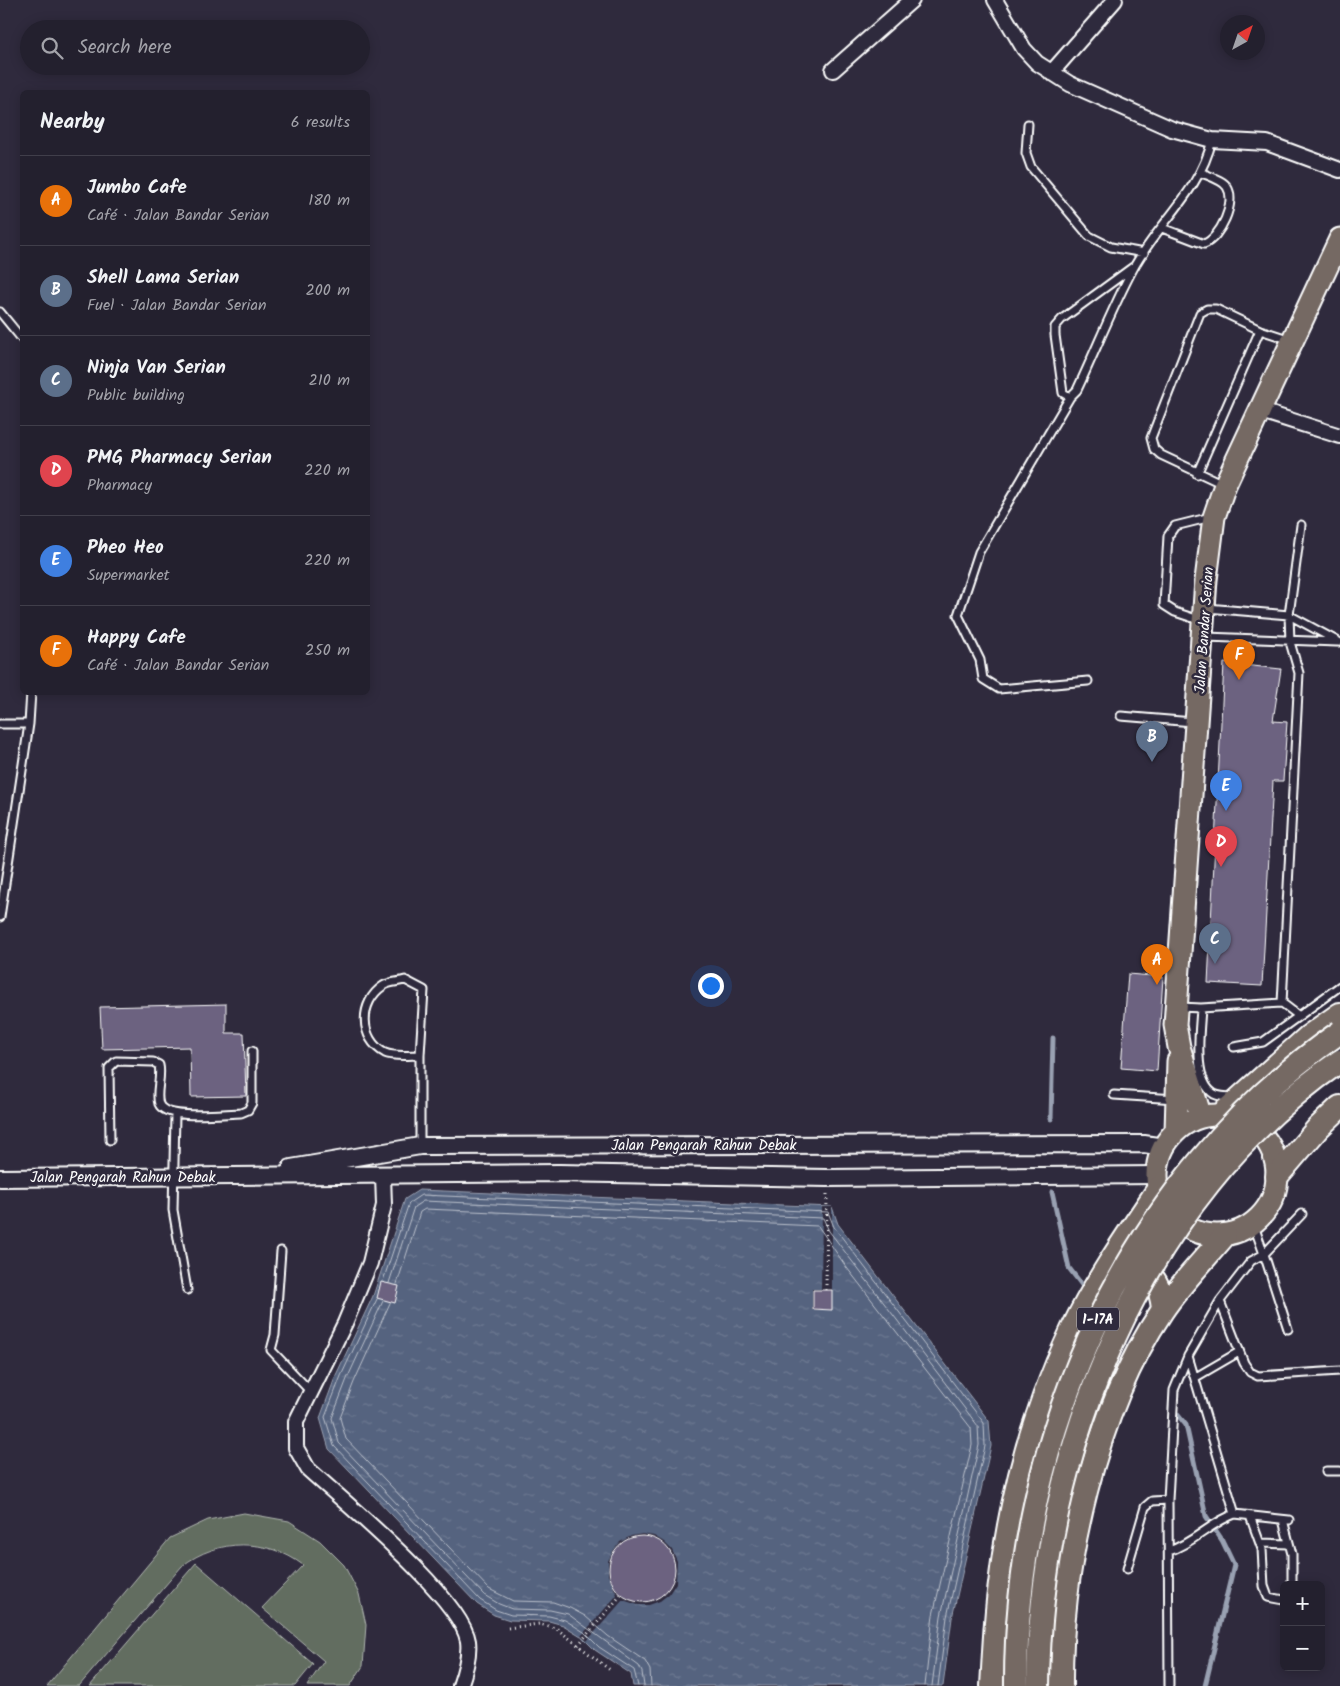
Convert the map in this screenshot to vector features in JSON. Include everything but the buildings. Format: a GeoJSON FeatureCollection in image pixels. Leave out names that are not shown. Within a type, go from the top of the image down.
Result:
{"type":"FeatureCollection","features":[{"type":"Feature","properties":{"kind":"highway"},"geometry":{"type":"LineString","coordinates":[[1211,1116],[1238,1098],[1309,1036],[1340,1014]]}},
{"type":"Feature","properties":{"kind":"highway","name":"1-17A"},"geometry":{"type":"LineString","coordinates":[[1016,1686],[1016,1643],[1023,1581],[1031,1524],[1040,1486],[1062,1408],[1084,1349],[1112,1290],[1142,1239],[1184,1180],[1219,1138],[1296,1066],[1340,1032]]}},
{"type":"Feature","properties":{"kind":"highway","name":"1-17A"},"geometry":{"type":"LineString","coordinates":[[1038,1686],[1039,1644],[1053,1527],[1085,1410],[1110,1346],[1141,1283],[1182,1220],[1232,1157],[1283,1106],[1340,1061]]}},
{"type":"Feature","properties":{"kind":"highway"},"geometry":{"type":"LineString","coordinates":[[1277,1176],[1318,1128],[1340,1106]]}},
{"type":"Feature","properties":{"kind":"highway"},"geometry":{"type":"LineString","coordinates":[[992,1686],[999,1592],[1009,1524],[1026,1454],[1057,1366],[1072,1330],[1101,1275],[1158,1181]]}},
{"type":"Feature","properties":{"kind":"highway"},"geometry":{"type":"LineString","coordinates":[[1061,1686],[1064,1621],[1071,1563],[1089,1481],[1102,1436],[1149,1333],[1163,1309],[1225,1235]]}},
{"type":"Feature","properties":{"kind":"highway"},"geometry":{"type":"LineString","coordinates":[[1101,1275],[1122,1266],[1140,1268],[1155,1279],[1162,1297],[1163,1309]]}},
{"type":"Feature","properties":{"kind":"main road","name":"Jalan Bandar Serian"},"geometry":{"type":"LineString","coordinates":[[1170,1139],[1177,1100],[1179,1047],[1175,1025],[1176,1006],[1214,516],[1225,485],[1332,264],[1340,239]]}},
{"type":"Feature","properties":{"kind":"main road","name":"Jalan Bandar Serian"},"geometry":{"type":"LineString","coordinates":[[1179,1047],[1211,1116]]}},
{"type":"Feature","properties":{"kind":"main road"},"geometry":{"type":"LineString","coordinates":[[1211,1116],[1245,1122],[1269,1144],[1275,1160],[1277,1176],[1274,1194],[1266,1210],[1253,1223],[1240,1231],[1225,1235],[1206,1234],[1188,1227],[1173,1216],[1163,1200],[1158,1181],[1159,1160],[1170,1139],[1188,1122],[1211,1116]]}},
{"type":"Feature","properties":{"kind":"street"},"geometry":{"type":"LineString","coordinates":[[832,70],[912,0]]}},
{"type":"Feature","properties":{"kind":"street"},"geometry":{"type":"LineString","coordinates":[[995,0],[1024,49],[1052,73],[1070,84],[1172,128],[1212,140],[1267,143],[1340,170]]}},
{"type":"Feature","properties":{"kind":"street"},"geometry":{"type":"LineString","coordinates":[[1052,73],[1115,0]]}},
{"type":"Feature","properties":{"kind":"street"},"geometry":{"type":"LineString","coordinates":[[1260,411],[1340,436]]}},
{"type":"Feature","properties":{"kind":"street","name":"Jalan Pengarah Rahun Debak"},"geometry":{"type":"LineString","coordinates":[[247,1176],[420,1146],[1144,1144],[1170,1139]]}},
{"type":"Feature","properties":{"kind":"street","name":"Jalan Pengarah Rahun Debak"},"geometry":{"type":"LineString","coordinates":[[0,1178],[175,1178],[559,1173],[827,1178],[1111,1177],[1158,1181]]}},
{"type":"Feature","properties":{"kind":"street"},"geometry":{"type":"LineString","coordinates":[[383,1176],[384,1205],[370,1263],[345,1323],[310,1390],[296,1422],[296,1448],[308,1469],[429,1581],[458,1618],[468,1641],[467,1663],[460,1686]]}},
{"type":"Feature","properties":{"kind":"lane"},"geometry":{"type":"LineString","coordinates":[[1028,124],[1026,153],[1031,166],[1089,236],[1111,247],[1144,252]]}},
{"type":"Feature","properties":{"kind":"lane"},"geometry":{"type":"LineString","coordinates":[[1088,681],[999,689],[983,679],[980,660],[958,615],[979,552],[1070,397],[1077,390],[1133,267],[1200,172],[1208,159],[1212,140]]}},
{"type":"Feature","properties":{"kind":"lane"},"geometry":{"type":"LineString","coordinates":[[1162,228],[1204,244],[1214,238],[1222,227],[1230,201],[1230,191],[1226,185],[1200,172]]}},
{"type":"Feature","properties":{"kind":"lane"},"geometry":{"type":"LineString","coordinates":[[1070,397],[1063,393],[1061,386],[1055,326],[1133,267]]}},
{"type":"Feature","properties":{"kind":"lane"},"geometry":{"type":"LineString","coordinates":[[1225,485],[1197,474],[1161,455],[1154,449],[1151,438],[1200,313],[1207,309],[1216,309],[1260,330],[1294,341]]}},
{"type":"Feature","properties":{"kind":"lane"},"geometry":{"type":"LineString","coordinates":[[0,312],[20,337]]}},
{"type":"Feature","properties":{"kind":"lane"},"geometry":{"type":"LineString","coordinates":[[1197,474],[1260,330]]}},
{"type":"Feature","properties":{"kind":"lane"},"geometry":{"type":"LineString","coordinates":[[1214,516],[1175,526],[1168,536],[1164,605],[1175,612],[1205,622],[1290,642],[1340,642]]}},
{"type":"Feature","properties":{"kind":"lane"},"geometry":{"type":"LineString","coordinates":[[1282,1003],[1299,673],[1290,642],[1289,615],[1301,525]]}},
{"type":"Feature","properties":{"kind":"lane"},"geometry":{"type":"LineString","coordinates":[[1205,622],[1289,615],[1340,642]]}},
{"type":"Feature","properties":{"kind":"lane"},"geometry":{"type":"LineString","coordinates":[[0,917],[29,724],[31,695]]}},
{"type":"Feature","properties":{"kind":"lane"},"geometry":{"type":"LineString","coordinates":[[1121,716],[1197,722]]}},
{"type":"Feature","properties":{"kind":"lane"},"geometry":{"type":"LineString","coordinates":[[0,724],[29,724]]}},
{"type":"Feature","properties":{"kind":"lane"},"geometry":{"type":"LineString","coordinates":[[420,1055],[386,1054],[372,1042],[364,1023],[369,999],[384,985],[405,980],[424,990],[420,1055],[420,1146]]}},
{"type":"Feature","properties":{"kind":"lane"},"geometry":{"type":"LineString","coordinates":[[1234,1047],[1263,1042],[1340,986]]}},
{"type":"Feature","properties":{"kind":"lane"},"geometry":{"type":"LineString","coordinates":[[1176,1006],[1201,1008],[1282,1003],[1299,1016]]}},
{"type":"Feature","properties":{"kind":"lane"},"geometry":{"type":"LineString","coordinates":[[1201,1008],[1199,1064],[1205,1083],[1208,1089],[1220,1096],[1238,1098]]}},
{"type":"Feature","properties":{"kind":"lane"},"geometry":{"type":"LineString","coordinates":[[110,1140],[110,1068],[116,1061],[153,1062],[159,1065],[158,1103],[164,1110],[175,1115],[241,1113],[248,1110],[252,1103],[252,1051]]}},
{"type":"Feature","properties":{"kind":"lane"},"geometry":{"type":"LineString","coordinates":[[1114,1095],[1177,1100]]}},
{"type":"Feature","properties":{"kind":"lane"},"geometry":{"type":"LineString","coordinates":[[175,1115],[173,1210],[187,1290]]}},
{"type":"Feature","properties":{"kind":"lane"},"geometry":{"type":"LineString","coordinates":[[1169,1686],[1168,1500],[1174,1390],[1188,1356],[1220,1301],[1250,1261],[1264,1254],[1302,1214]]}},
{"type":"Feature","properties":{"kind":"lane"},"geometry":{"type":"LineString","coordinates":[[1253,1223],[1288,1329]]}},
{"type":"Feature","properties":{"kind":"lane"},"geometry":{"type":"LineString","coordinates":[[281,1251],[275,1335],[271,1350],[310,1390]]}},
{"type":"Feature","properties":{"kind":"lane"},"geometry":{"type":"LineString","coordinates":[[1220,1301],[1250,1372],[1258,1376],[1340,1371]]}},
{"type":"Feature","properties":{"kind":"lane"},"geometry":{"type":"LineString","coordinates":[[1196,1377],[1240,1352]]}},
{"type":"Feature","properties":{"kind":"lane"},"geometry":{"type":"LineString","coordinates":[[1188,1356],[1196,1377],[1221,1473],[1235,1514]]}},
{"type":"Feature","properties":{"kind":"lane"},"geometry":{"type":"LineString","coordinates":[[1326,1471],[1340,1471]]}},
{"type":"Feature","properties":{"kind":"lane"},"geometry":{"type":"LineString","coordinates":[[1127,1569],[1145,1507],[1152,1501],[1168,1500]]}},
{"type":"Feature","properties":{"kind":"lane"},"geometry":{"type":"LineString","coordinates":[[1169,1550],[1182,1546],[1221,1519],[1235,1514],[1286,1520],[1292,1554],[1292,1581]]}},
{"type":"Feature","properties":{"kind":"lane"},"geometry":{"type":"LineString","coordinates":[[1250,1516],[1260,1543],[1264,1586],[1268,1597],[1280,1599]]}},
{"type":"Feature","properties":{"kind":"lane"},"geometry":{"type":"LineString","coordinates":[[1260,1543],[1289,1544]]}},
{"type":"Feature","properties":{"kind":"path"},"geometry":{"type":"LineString","coordinates":[[826,1290],[827,1178]]}},
{"type":"Feature","properties":{"kind":"path"},"geometry":{"type":"LineString","coordinates":[[578,1646],[621,1595]]}},
{"type":"Feature","properties":{"kind":"path"},"geometry":{"type":"LineString","coordinates":[[508,1628],[539,1624],[556,1628],[610,1670]]}},
{"type":"Feature","properties":{"kind":"green space"},"geometry":{"type":"Polygon","coordinates":[[[244,1513],[289,1521],[320,1541],[344,1565],[359,1594],[366,1625],[363,1666],[350,1686],[307,1686],[324,1661],[262,1608],[303,1565],[289,1556],[274,1550],[242,1545],[211,1550],[182,1566],[79,1686],[47,1686],[170,1538],[208,1520],[244,1513]]]}},
{"type":"Feature","properties":{"kind":"green space"},"geometry":{"type":"Polygon","coordinates":[[[196,1563],[313,1664],[295,1686],[90,1686],[196,1563]]]}},
{"type":"Feature","properties":{"kind":"water"},"geometry":{"type":"Polygon","coordinates":[[[419,1190],[832,1207],[838,1224],[989,1421],[991,1446],[952,1618],[943,1686],[633,1686],[631,1674],[595,1650],[581,1636],[563,1625],[549,1621],[510,1620],[494,1615],[477,1604],[329,1449],[320,1418],[336,1375],[373,1296],[405,1199],[419,1190]]]}},
{"type":"Feature","properties":{"kind":"pier"},"geometry":{"type":"Polygon","coordinates":[[[822,1207],[832,1207],[832,1310],[812,1310],[812,1289],[821,1289],[822,1207]]]}},
{"type":"Feature","properties":{"kind":"pier"},"geometry":{"type":"Polygon","coordinates":[[[642,1534],[654,1536],[672,1550],[677,1561],[676,1583],[669,1594],[660,1601],[649,1605],[638,1605],[623,1600],[587,1641],[581,1636],[617,1595],[608,1575],[608,1561],[613,1551],[620,1542],[631,1536],[642,1534]]]}},
{"type":"Feature","properties":{"kind":"waterway"},"geometry":{"type":"LineString","coordinates":[[1051,1119],[1053,1038]]}},
{"type":"Feature","properties":{"kind":"waterway"},"geometry":{"type":"LineString","coordinates":[[1052,1192],[1069,1268],[1082,1285]]}},
{"type":"Feature","properties":{"kind":"waterway"},"geometry":{"type":"LineString","coordinates":[[1177,1414],[1186,1425],[1206,1516],[1222,1540],[1234,1565],[1205,1686]]}},
{"type":"Feature","properties":{"kind":"place","name":"Happy Cafe"},"geometry":{"type":"Point","coordinates":[1239,680]}},
{"type":"Feature","properties":{"kind":"place","name":"Shell Lama Serian"},"geometry":{"type":"Point","coordinates":[1152,762]}},
{"type":"Feature","properties":{"kind":"place","name":"Pheo Heo"},"geometry":{"type":"Point","coordinates":[1226,811]}},
{"type":"Feature","properties":{"kind":"place","name":"PMG Pharmacy Serian"},"geometry":{"type":"Point","coordinates":[1221,867]}},
{"type":"Feature","properties":{"kind":"place","name":"Ninja Van Serian"},"geometry":{"type":"Point","coordinates":[1215,964]}},
{"type":"Feature","properties":{"kind":"place","name":"Jumbo Cafe"},"geometry":{"type":"Point","coordinates":[1157,985]}}]}
